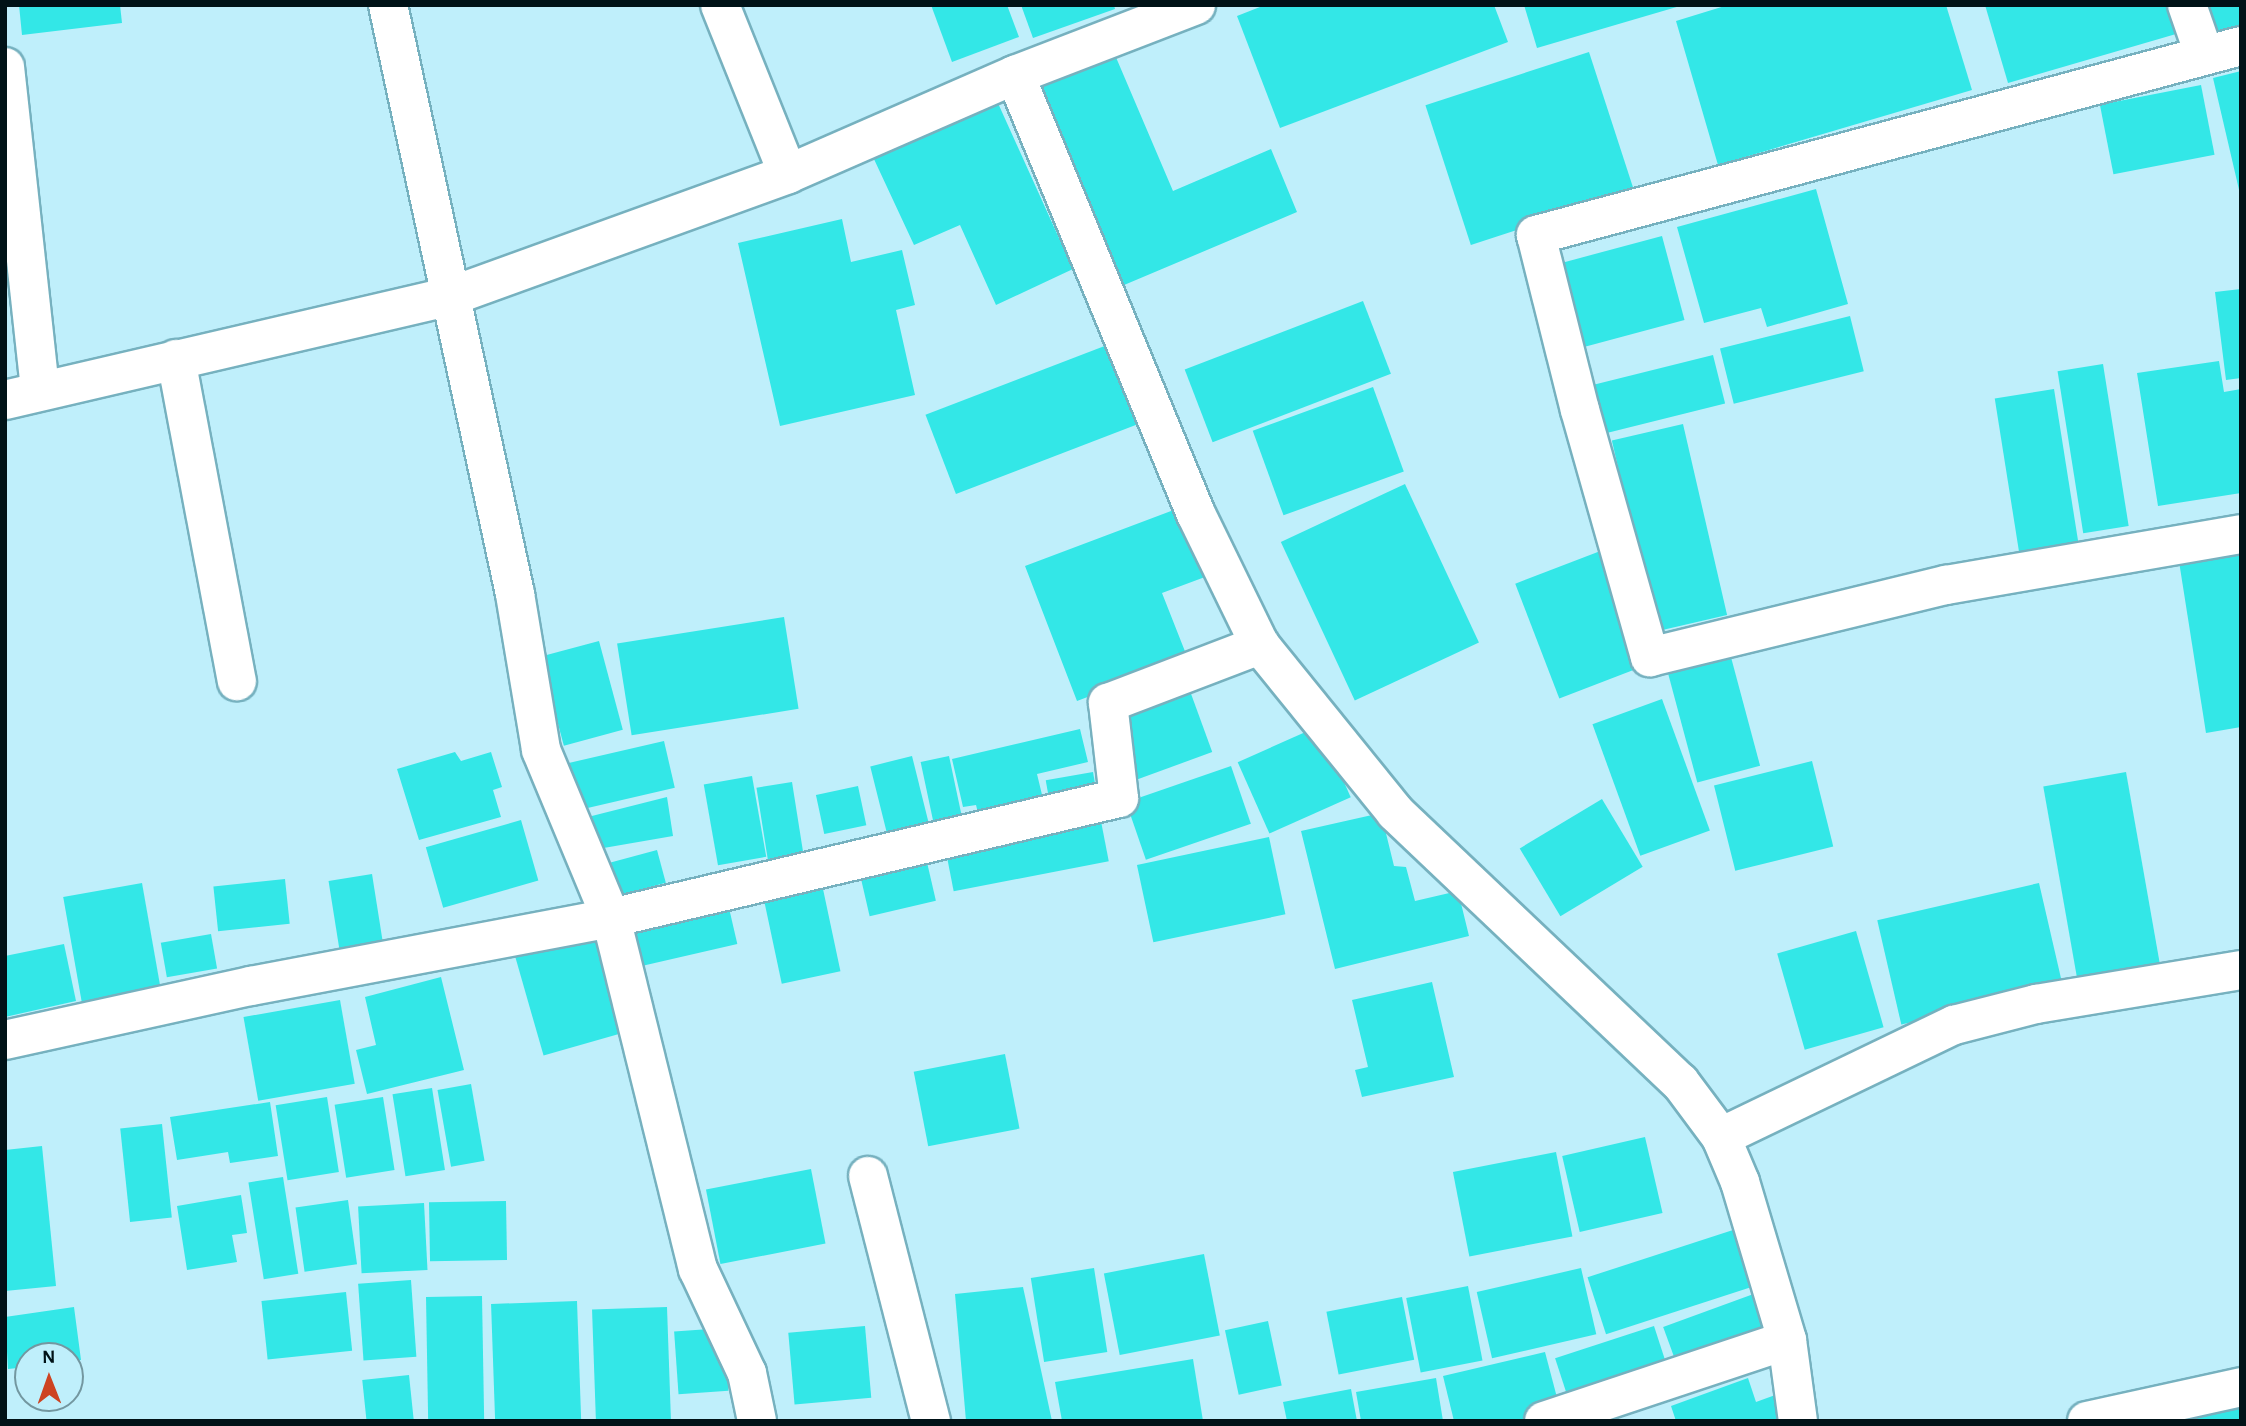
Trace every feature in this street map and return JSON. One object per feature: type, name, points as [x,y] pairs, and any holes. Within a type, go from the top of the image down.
[{"type":"street","points":[[388,5],[515,594],[541,750],[611,918],[698,1269],[747,1373],[757,1421]]},
{"type":"street","points":[[720,5],[788,174]]},
{"type":"street","points":[[5,67],[22,395],[449,297],[788,174],[1015,75],[1132,18],[1196,5]]},
{"type":"street","points":[[2187,5],[2204,54]]},
{"type":"street","points":[[2241,46],[1536,235],[1580,410],[1650,657],[1946,585],[2241,534]]},
{"type":"street","points":[[1015,75],[1196,514],[1260,645],[1395,812],[1680,1082],[1721,1137],[1740,1182],[1787,1340],[1798,1421]]},
{"type":"street","points":[[176,359],[237,681]]},
{"type":"street","points":[[5,1040],[251,986],[611,918],[1119,798],[1108,703],[1260,645]]},
{"type":"street","points":[[1721,1137],[1954,1025],[2036,1004],[2241,970]]},
{"type":"street","points":[[868,1176],[931,1421]]},
{"type":"street","points":[[1544,1421],[1787,1340]]},
{"type":"street","points":[[2087,1421],[2241,1387]]},
{"type":"building","points":[[19,5],[120,5],[122,23],[22,35]]},
{"type":"building","points":[[931,5],[1007,5],[1019,37],[952,62]]},
{"type":"building","points":[[1021,5],[1114,5],[1115,9],[1033,38]]},
{"type":"building","points":[[1265,5],[1494,5],[1508,42],[1280,128],[1237,16]]},
{"type":"building","points":[[1524,5],[1680,5],[1680,6],[1537,48]]},
{"type":"building","points":[[1728,5],[1946,5],[1972,90],[1718,165],[1676,21]]},
{"type":"building","points":[[1985,5],[2168,5],[2176,34],[2008,83]]},
{"type":"building","points":[[2208,5],[2241,5],[2241,30],[2216,37]]},
{"type":"building","points":[[1589,52],[1634,192],[1471,245],[1425,105]]},
{"type":"building","points":[[1115,55],[1173,191],[1271,149],[1297,212],[1117,288],[1032,91]]},
{"type":"building","points":[[2241,71],[2241,194],[2240,194],[2213,78]]},
{"type":"building","points":[[2201,85],[2215,155],[2113,174],[2100,105]]},
{"type":"building","points":[[997,101],[1073,269],[996,305],[960,225],[914,245],[873,157]]},
{"type":"building","points":[[1816,189],[1848,304],[1767,327],[1761,308],[1704,323],[1677,227]]},
{"type":"building","points":[[842,219],[851,262],[902,250],[915,305],[896,310],[915,395],[780,426],[738,243]]},
{"type":"building","points":[[1662,236],[1685,320],[1582,347],[1560,263]]},
{"type":"building","points":[[2241,289],[2241,378],[2226,380],[2215,292]]},
{"type":"building","points":[[1363,301],[1391,374],[1213,442],[1185,369]]},
{"type":"building","points":[[1850,316],[1864,371],[1734,404],[1720,348]]},
{"type":"building","points":[[1115,342],[1145,421],[956,494],[925,415]]},
{"type":"building","points":[[1713,355],[1725,404],[1605,434],[1593,385]]},
{"type":"building","points":[[2219,361],[2224,392],[2241,389],[2241,493],[2158,506],[2137,373]]},
{"type":"building","points":[[2103,364],[2129,526],[2083,533],[2058,371]]},
{"type":"building","points":[[1373,387],[1404,472],[1284,515],[1253,431]]},
{"type":"building","points":[[2054,389],[2079,545],[2019,554],[1995,398]]},
{"type":"building","points":[[1683,424],[1727,615],[1656,631],[1612,440]]},
{"type":"building","points":[[1405,484],[1479,643],[1355,701],[1281,542]]},
{"type":"building","points":[[1187,505],[1213,574],[1162,593],[1188,659],[1077,701],[1025,566]]},
{"type":"building","points":[[2241,545],[2241,727],[2206,733],[2178,555]]},
{"type":"building","points":[[1603,550],[1647,665],[1559,699],[1515,584]]},
{"type":"building","points":[[784,617],[799,709],[632,735],[617,643]]},
{"type":"building","points":[[599,641],[623,730],[564,746],[540,657]]},
{"type":"building","points":[[1728,646],[1760,766],[1697,783],[1665,663]]},
{"type":"building","points":[[1190,691],[1212,752],[1137,779],[1115,718]]},
{"type":"building","points":[[1662,699],[1710,831],[1640,856],[1592,724]]},
{"type":"building","points":[[1319,726],[1351,797],[1269,833],[1238,762]]},
{"type":"building","points":[[1080,729],[1088,762],[1037,774],[1044,803],[979,817],[976,805],[963,807],[952,759]]},
{"type":"building","points":[[664,741],[675,788],[572,811],[562,765]]},
{"type":"building","points":[[455,752],[461,761],[491,752],[502,787],[493,790],[501,817],[419,840],[397,769]]},
{"type":"building","points":[[912,756],[929,824],[887,834],[870,766]]},
{"type":"building","points":[[949,756],[961,815],[933,821],[921,762]]},
{"type":"building","points":[[1812,761],[1833,846],[1735,871],[1714,785]]},
{"type":"building","points":[[1231,766],[1251,824],[1146,860],[1126,802]]},
{"type":"building","points":[[1093,772],[1097,795],[1050,803],[1046,780]]},
{"type":"building","points":[[2126,772],[2160,964],[2077,979],[2043,787]]},
{"type":"building","points":[[752,776],[766,857],[718,865],[704,785]]},
{"type":"building","points":[[792,782],[804,860],[769,866],[756,788]]},
{"type":"building","points":[[858,786],[866,825],[824,834],[816,795]]},
{"type":"building","points":[[667,797],[673,836],[592,850],[576,820]]},
{"type":"building","points":[[1602,799],[1643,867],[1560,916],[1520,848]]},
{"type":"building","points":[[1381,813],[1394,866],[1406,867],[1415,901],[1458,891],[1469,936],[1335,969],[1301,831]]},
{"type":"building","points":[[1100,816],[1109,861],[954,891],[945,846]]},
{"type":"building","points":[[521,820],[538,881],[443,908],[426,847]]},
{"type":"building","points":[[1269,837],[1285,914],[1153,942],[1137,865]]},
{"type":"building","points":[[657,850],[666,883],[619,895],[611,862]]},
{"type":"building","points":[[926,858],[936,901],[870,916],[860,873]]},
{"type":"building","points":[[372,874],[385,958],[342,965],[329,881]]},
{"type":"building","points":[[285,879],[290,924],[218,931],[213,887]]},
{"type":"building","points":[[142,883],[161,989],[82,1003],[63,897]]},
{"type":"building","points":[[2039,883],[2063,987],[1901,1025],[1877,920]]},
{"type":"building","points":[[823,889],[840,971],[782,984],[764,901]]},
{"type":"building","points":[[729,908],[737,944],[643,966],[634,930]]},
{"type":"building","points":[[1856,931],[1884,1027],[1805,1050],[1777,954]]},
{"type":"building","points":[[211,934],[217,968],[167,977],[161,943]]},
{"type":"building","points":[[594,934],[622,1033],[544,1056],[515,957]]},
{"type":"building","points":[[64,944],[76,1001],[5,1017],[5,956]]},
{"type":"building","points":[[441,977],[464,1070],[367,1094],[356,1050],[376,1045],[365,997]]},
{"type":"building","points":[[1432,982],[1454,1077],[1362,1097],[1355,1070],[1368,1067],[1352,1000]]},
{"type":"building","points":[[340,1000],[355,1084],[258,1101],[243,1017]]},
{"type":"building","points":[[1005,1054],[1020,1129],[928,1146],[914,1072]]},
{"type":"building","points":[[471,1084],[485,1161],[451,1167],[438,1090]]},
{"type":"building","points":[[432,1088],[445,1170],[405,1176],[392,1094]]},
{"type":"building","points":[[327,1097],[339,1172],[288,1180],[276,1105]]},
{"type":"building","points":[[383,1097],[395,1170],[346,1178],[335,1105]]},
{"type":"building","points":[[270,1102],[278,1156],[230,1163],[228,1152],[177,1160],[170,1117]]},
{"type":"building","points":[[162,1124],[172,1217],[130,1222],[120,1128]]},
{"type":"building","points":[[1645,1137],[1663,1213],[1580,1232],[1562,1156]]},
{"type":"building","points":[[42,1146],[56,1286],[5,1291],[5,1150]]},
{"type":"building","points":[[1556,1152],[1572,1236],[1469,1256],[1453,1172]]},
{"type":"building","points":[[811,1169],[826,1244],[720,1264],[706,1189]]},
{"type":"building","points":[[283,1177],[298,1274],[264,1279],[248,1182]]},
{"type":"building","points":[[241,1195],[247,1233],[232,1235],[237,1262],[187,1270],[177,1206]]},
{"type":"building","points":[[348,1200],[357,1264],[305,1272],[296,1207]]},
{"type":"building","points":[[506,1201],[507,1260],[430,1261],[429,1202]]},
{"type":"building","points":[[424,1203],[428,1270],[362,1273],[358,1206]]},
{"type":"building","points":[[1733,1230],[1752,1287],[1606,1334],[1587,1277]]},
{"type":"building","points":[[1204,1254],[1220,1335],[1120,1355],[1104,1273]]},
{"type":"building","points":[[1094,1268],[1107,1352],[1044,1362],[1031,1278]]},
{"type":"building","points":[[1581,1268],[1596,1334],[1492,1358],[1477,1292]]},
{"type":"building","points":[[411,1280],[416,1357],[364,1361],[358,1284]]},
{"type":"building","points":[[1468,1286],[1483,1361],[1421,1373],[1406,1298]]},
{"type":"building","points":[[1023,1287],[1052,1421],[966,1421],[955,1294]]},
{"type":"building","points":[[346,1292],[352,1351],[268,1360],[261,1301]]},
{"type":"building","points":[[1759,1292],[1776,1340],[1681,1375],[1663,1327]]},
{"type":"building","points":[[482,1296],[484,1421],[428,1421],[426,1297]]},
{"type":"building","points":[[1402,1297],[1414,1360],[1339,1375],[1326,1312]]},
{"type":"building","points":[[577,1301],[581,1421],[495,1421],[491,1304]]},
{"type":"building","points":[[74,1307],[79,1342],[14,1342],[14,1368],[8,1369],[5,1317]]},
{"type":"building","points":[[667,1307],[671,1421],[596,1421],[592,1310]]},
{"type":"building","points":[[1268,1321],[1282,1386],[1239,1395],[1225,1330]]},
{"type":"building","points":[[865,1326],[871,1398],[795,1404],[788,1333]]},
{"type":"building","points":[[1654,1326],[1670,1375],[1571,1408],[1555,1358]]},
{"type":"building","points":[[724,1328],[728,1391],[679,1394],[674,1331]]},
{"type":"building","points":[[1545,1352],[1560,1409],[1515,1421],[1454,1421],[1443,1376]]},
{"type":"building","points":[[1193,1359],[1203,1421],[1062,1421],[1055,1382]]},
{"type":"building","points":[[409,1375],[414,1421],[367,1421],[362,1380]]},
{"type":"building","points":[[1436,1378],[1443,1421],[1361,1421],[1356,1392]]},
{"type":"building","points":[[1748,1378],[1756,1402],[1778,1394],[1787,1421],[1676,1421],[1671,1406]]},
{"type":"building","points":[[1351,1389],[1357,1421],[1287,1421],[1283,1402]]},
{"type":"building","points":[[2241,1406],[2241,1421],[2189,1421],[2189,1420]]}]
